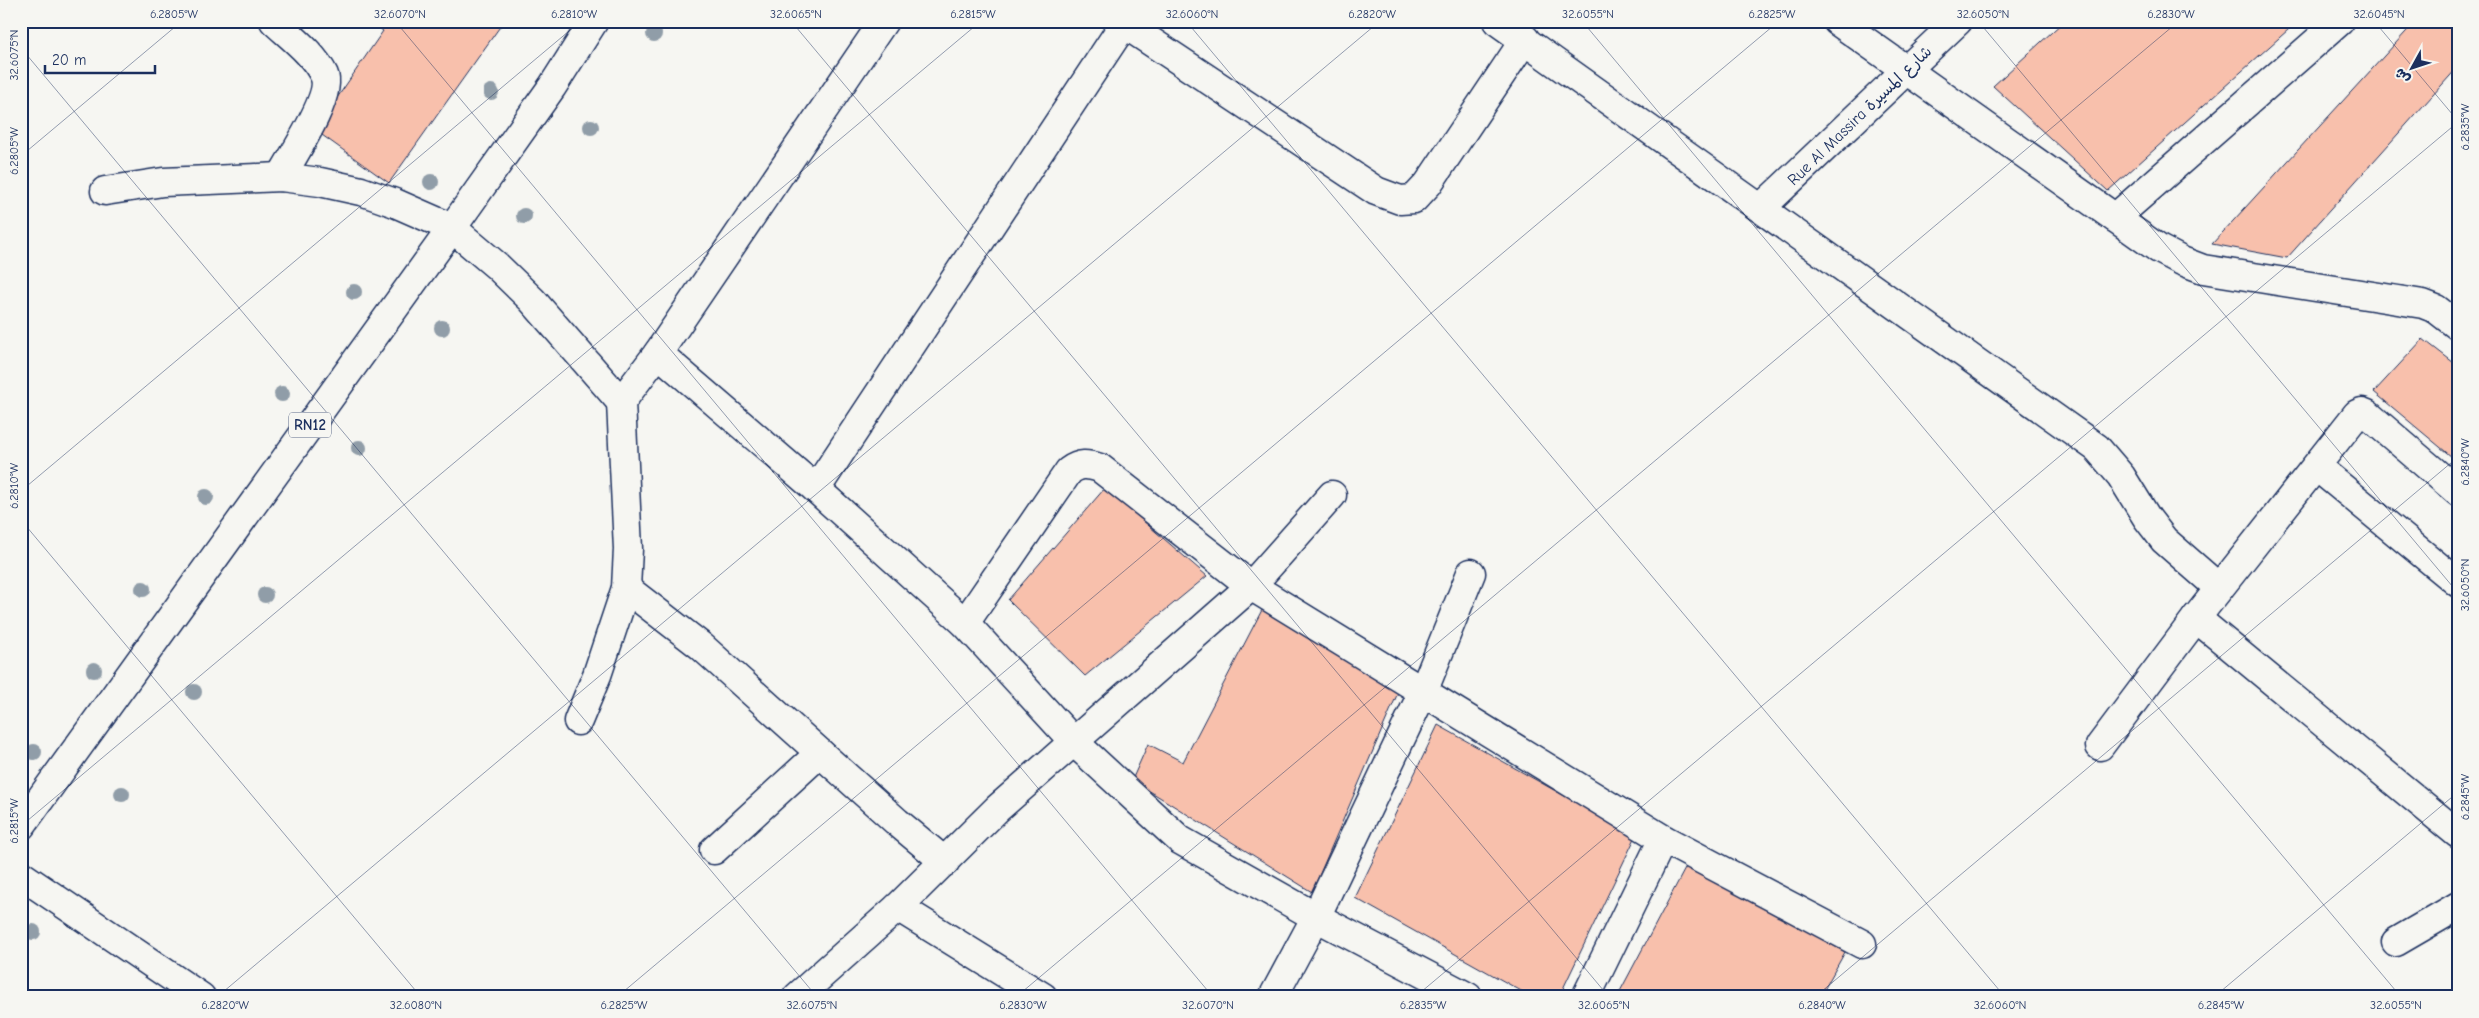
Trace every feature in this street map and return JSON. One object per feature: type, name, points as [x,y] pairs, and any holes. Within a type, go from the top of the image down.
[{"type":"street","points":[[274,21],[316,61],[325,77],[326,91],[282,177]]},
{"type":"street","name":"RN12","points":[[21,826],[452,228],[552,87],[594,21]]},
{"type":"street","points":[[621,402],[658,353],[884,21]]},
{"type":"street","points":[[1498,21],[2097,448],[2121,476],[2147,518],[2164,540],[2220,588]]},
{"type":"street","points":[[1837,21],[2159,249],[2182,261],[2203,269],[2423,304],[2436,309],[2458,326]]},
{"type":"street","name":"Rue Al Massira شارع المسيرة","points":[[1762,208],[1958,21]]},
{"type":"street","points":[[2115,218],[2340,21]]},
{"type":"street","points":[[816,489],[1122,23],[1376,191],[1400,200],[1414,199],[1428,184],[1525,39]]},
{"type":"street","points":[[105,191],[163,182],[282,177],[320,182],[361,191],[452,228],[497,266],[532,300],[621,402],[628,549],[626,588],[597,675],[578,721]]},
{"type":"street","points":[[658,353],[816,489],[965,624],[1074,742],[1180,840],[1316,916],[1468,997]]},
{"type":"street","points":[[2100,746],[2196,618],[2357,414],[2362,412],[2458,492]]},
{"type":"street","points":[[965,624],[1069,471],[1077,465],[1088,464],[1100,468],[1251,586],[1663,839],[1862,944]]},
{"type":"street","points":[[2317,467],[2458,583]]},
{"type":"street","points":[[797,997],[898,907],[997,809],[1251,586],[1332,495]]},
{"type":"street","points":[[1273,997],[1316,916],[1423,692],[1470,573]]},
{"type":"street","points":[[626,588],[701,646],[945,862]]},
{"type":"street","points":[[2196,618],[2458,834]]},
{"type":"street","points":[[714,850],[820,752]]},
{"type":"street","points":[[1586,997],[1663,839]]},
{"type":"street","points":[[21,875],[201,997]]},
{"type":"street","points":[[2396,942],[2458,906]]},
{"type":"street","points":[[898,907],[1043,997]]},
{"type":"building","points":[[370,21],[504,21],[389,183],[315,130],[383,31]]},
{"type":"building","points":[[2064,21],[2298,21],[2108,191],[1993,86]]},
{"type":"building","points":[[2416,21],[2458,21],[2458,67],[2287,258],[2212,244]]},
{"type":"building","points":[[2423,339],[2458,366],[2458,462],[2374,392]]},
{"type":"building","points":[[1105,488],[1207,576],[1085,676],[1008,600]]},
{"type":"building","points":[[1263,608],[1400,688],[1312,892],[1132,780],[1148,744],[1183,762]]},
{"type":"building","points":[[1438,725],[1636,836],[1559,997],[1532,997],[1355,898]]},
{"type":"building","points":[[1687,865],[1845,952],[1820,997],[1617,997]]}]
